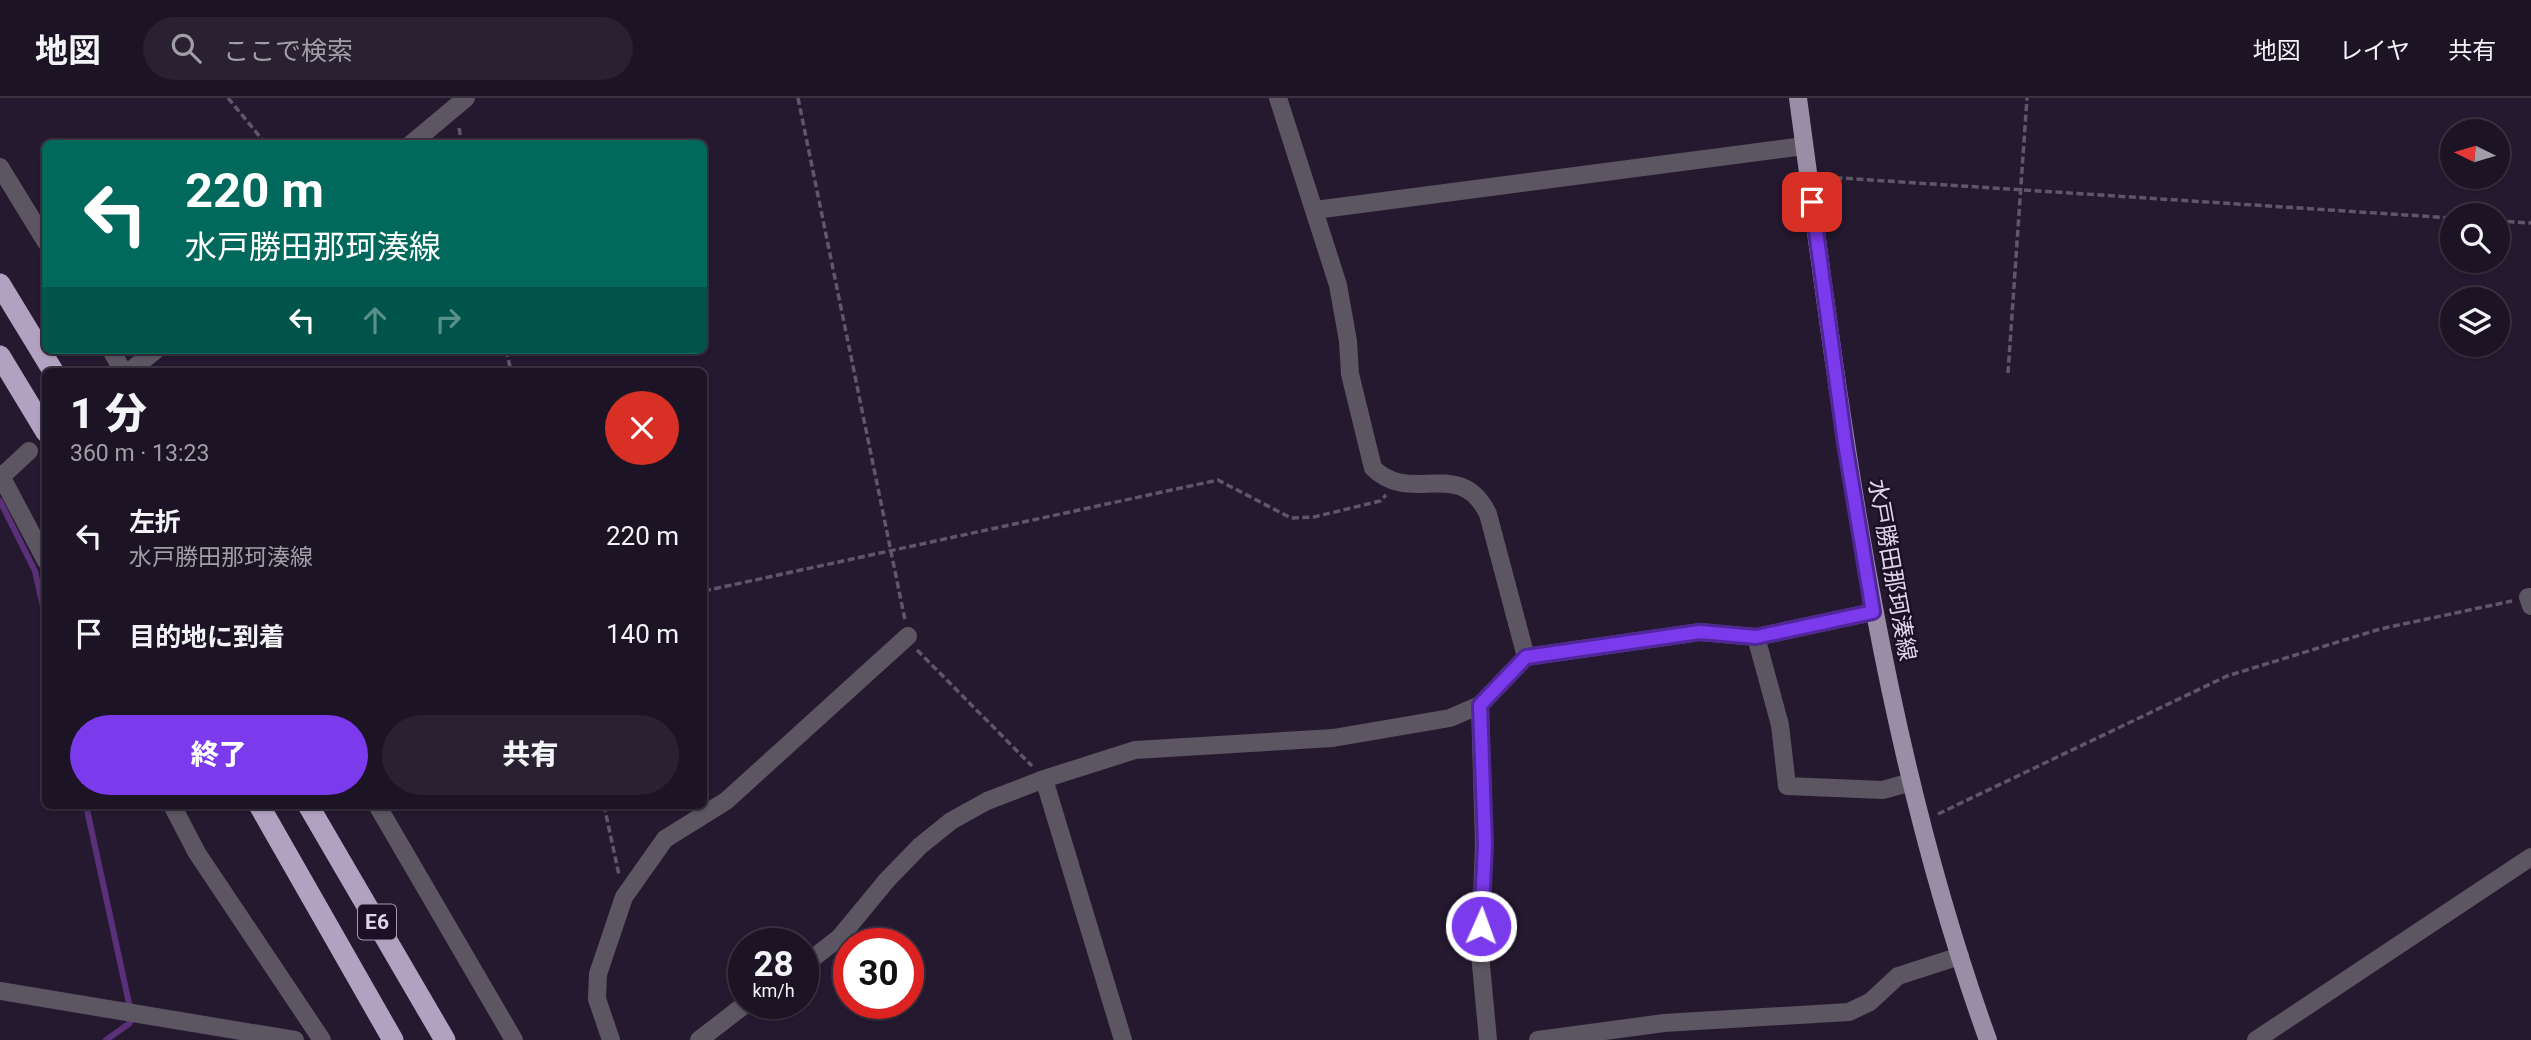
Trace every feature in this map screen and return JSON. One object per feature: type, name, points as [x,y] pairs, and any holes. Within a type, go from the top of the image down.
[{"type":"highway","points":[[0,284],[42,353]]},
{"type":"highway","points":[[0,356],[42,425]]},
{"type":"highway","name":"E6","points":[[261,809],[393,1040]]},
{"type":"highway","name":"E6","points":[[310,809],[445,1040]]},
{"type":"main road","name":"水戸勝田那珂湊線","points":[[1798,98],[1845,443],[1873,612],[1920,822],[1988,1040]]},
{"type":"street","points":[[416,140],[466,98]]},
{"type":"street","points":[[1278,98],[1338,285],[1348,341],[1350,374],[1373,468],[1384,478],[1399,484],[1449,482],[1467,487],[1480,496],[1488,514],[1526,657]]},
{"type":"street","points":[[1315,211],[1804,146]]},
{"type":"street","points":[[0,167],[42,235]]},
{"type":"street","points":[[134,368],[151,354]]},
{"type":"street","points":[[29,451],[1,476],[42,553]]},
{"type":"street","points":[[819,953],[840,937],[903,863],[951,821],[987,801],[1044,779],[1135,750],[1333,738],[1450,718],[1480,705],[1526,657],[1700,632],[1756,637],[1873,612]]},
{"type":"street","points":[[611,1040],[597,999],[598,974],[624,897],[665,839],[726,801],[908,636]]},
{"type":"street","points":[[1756,637],[1780,725],[1787,786],[1883,790],[1910,782]]},
{"type":"street","points":[[1480,705],[1485,845],[1480,954],[1488,1040]]},
{"type":"street","points":[[1044,779],[1123,1040]]},
{"type":"street","points":[[174,809],[197,853],[322,1040]]},
{"type":"street","points":[[379,809],[514,1040]]},
{"type":"street","points":[[2256,1040],[2322,993],[2531,857]]},
{"type":"street","points":[[1538,1040],[1664,1023],[1849,1012],[1870,1002],[1898,976],[1960,956]]},
{"type":"street","points":[[0,991],[295,1040]]},
{"type":"street","points":[[699,1040],[728,1018]]},
{"type":"path","points":[[228,98],[263,140]]},
{"type":"path","points":[[798,98],[893,550],[908,636],[920,654],[1044,779]]},
{"type":"path","points":[[2008,373],[2027,98]]},
{"type":"path","points":[[1809,176],[2440,217]]},
{"type":"path","points":[[2510,222],[2531,223]]},
{"type":"path","points":[[707,590],[1219,480],[1291,518],[1314,517],[1380,501],[1399,484]]},
{"type":"path","points":[[1920,822],[2227,676],[2380,629],[2530,600]]},
{"type":"path","points":[[605,809],[624,897]]},
{"type":"waterway","points":[[0,501],[35,571],[42,602]]},
{"type":"waterway","points":[[87,809],[130,1008]]},
{"type":"waterway","points":[[106,1040],[130,1023],[131,1018]]},
{"type":"route","points":[[1481,926],[1485,845],[1480,705],[1526,657],[1700,632],[1756,637],[1873,612],[1845,443],[1812,202]]}]
